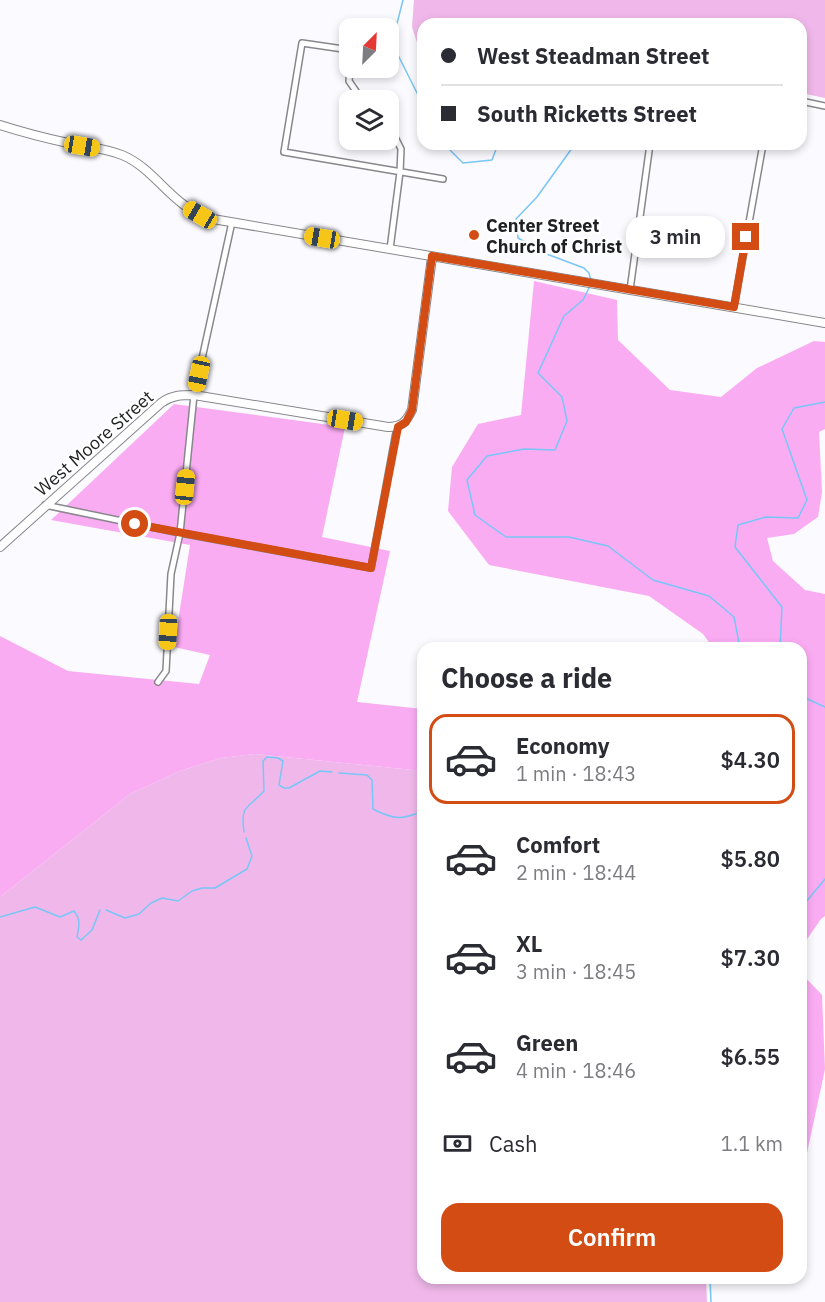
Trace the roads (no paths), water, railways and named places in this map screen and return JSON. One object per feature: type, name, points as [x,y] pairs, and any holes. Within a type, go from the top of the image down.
[{"type":"street","points":[[339,48],[302,43],[284,152],[443,179]]},
{"type":"street","points":[[807,102],[825,106]]},
{"type":"street","points":[[0,125],[38,137],[123,155],[140,165],[183,206],[200,215],[823,323]]},
{"type":"street","points":[[390,249],[400,172],[401,149],[399,145]]},
{"type":"street","points":[[630,290],[649,150]]},
{"type":"street","points":[[734,307],[762,150]]},
{"type":"street","points":[[158,682],[166,671],[171,574],[180,533],[194,395],[232,222]]},
{"type":"street","points":[[45,506],[371,568],[398,427],[406,422],[412,410],[432,256]]},
{"type":"street","name":"West Moore Street","points":[[0,547],[161,403],[178,394],[398,427]]},
{"type":"waterway","points":[[403,0],[392,43],[417,93]]},
{"type":"waterway","points":[[450,150],[463,163],[492,160],[496,150]]},
{"type":"waterway","points":[[571,150],[537,197],[516,219],[518,238],[544,253],[584,268],[589,273],[591,281]]},
{"type":"waterway","points":[[590,286],[583,300],[564,316],[538,373],[562,397],[567,421],[555,450],[524,449],[487,456],[467,480],[475,515],[506,537],[569,537],[608,546],[653,580],[709,596],[734,617],[739,642]]},
{"type":"waterway","points":[[780,642],[782,607],[735,547],[738,525],[766,517],[798,518],[807,500],[782,429],[794,408],[825,402]]},
{"type":"waterway","points":[[807,699],[825,707]]},
{"type":"waterway","points":[[244,832],[244,811],[264,791],[263,761],[267,757],[283,761],[279,785],[284,788],[289,788],[320,771],[332,772]]},
{"type":"waterway","points":[[339,773],[367,775],[372,780],[373,809],[380,813],[398,818],[417,813]]},
{"type":"waterway","points":[[106,910],[125,918],[139,914],[151,903],[162,898],[178,901],[192,891],[215,888],[247,869],[252,856],[246,838]]},
{"type":"waterway","points":[[807,901],[825,879]]},
{"type":"waterway","points":[[0,917],[35,907],[60,917],[74,911],[79,920],[77,937],[81,940],[92,930],[100,910]]},
{"type":"waterway","points":[[710,1284],[711,1302]]},
{"type":"place","name":"Center Street Church of Christ","points":[[474,235]]}]
